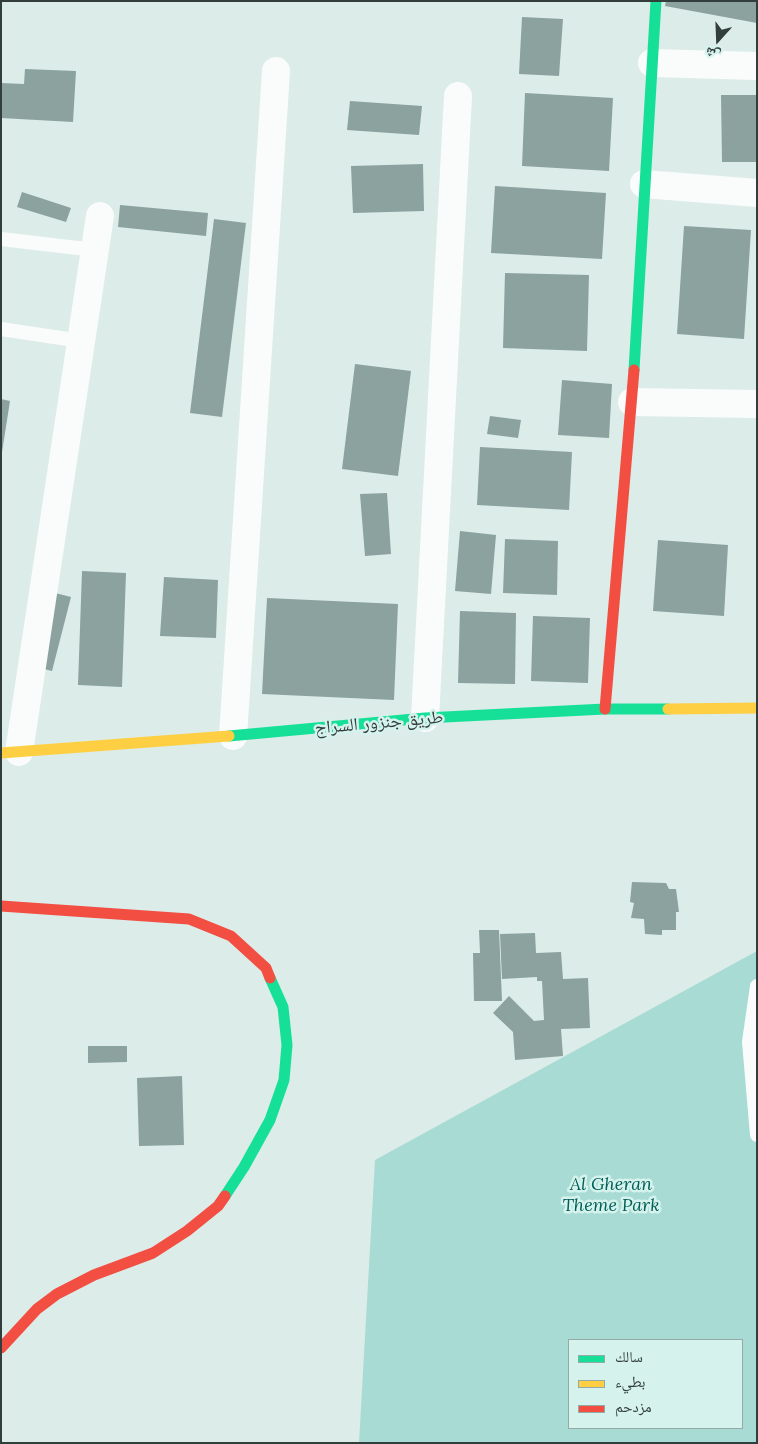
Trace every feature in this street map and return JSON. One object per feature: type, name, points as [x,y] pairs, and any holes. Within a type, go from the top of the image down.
[{"type":"street","points":[[605,709],[632,402],[656,1]]},
{"type":"street","points":[[652,63],[757,66]]},
{"type":"street","points":[[233,736],[276,71]]},
{"type":"street","points":[[425,718],[458,96]]},
{"type":"street","points":[[644,184],[757,193]]},
{"type":"street","points":[[10,752],[81,342],[100,216]]},
{"type":"street","points":[[632,402],[757,404]]},
{"type":"street","name":"طريق جنزور السراج","points":[[10,752],[233,736],[425,718],[605,709],[757,708]]},
{"type":"street","points":[[1,906],[127,913],[189,920],[231,936],[266,968],[283,1007],[287,1045],[284,1080],[270,1120],[244,1167],[218,1206],[186,1231],[153,1253],[94,1275],[57,1294],[37,1309],[1,1348]]},
{"type":"lane","points":[[1,239],[95,250]]},
{"type":"lane","points":[[1,329],[81,342]]},
{"type":"lane","points":[[757,986],[749,1042],[757,1135]]},
{"type":"green space","name":"Al Gheran Theme Park","points":[[757,951],[757,1443],[359,1443],[375,1160]]},
{"type":"building","points":[[666,1],[757,1],[757,23],[665,6]]},
{"type":"building","points":[[522,17],[563,19],[559,76],[519,74]]},
{"type":"building","points":[[25,69],[76,71],[73,122],[1,118],[1,83],[24,84]]},
{"type":"building","points":[[525,93],[613,98],[609,171],[522,166]]},
{"type":"building","points":[[721,95],[757,95],[757,162],[722,162]]},
{"type":"building","points":[[350,101],[422,106],[419,135],[347,130]]},
{"type":"building","points":[[423,164],[424,211],[353,213],[351,166]]},
{"type":"building","points":[[495,186],[606,193],[602,259],[491,253]]},
{"type":"building","points":[[22,192],[71,208],[66,222],[17,207]]},
{"type":"building","points":[[120,205],[208,213],[206,236],[118,227]]},
{"type":"building","points":[[214,219],[246,223],[222,417],[190,413]]},
{"type":"building","points":[[684,226],[751,230],[744,339],[677,334]]},
{"type":"building","points":[[505,273],[589,275],[587,351],[503,348]]},
{"type":"building","points":[[355,364],[411,371],[398,476],[342,469]]},
{"type":"building","points":[[562,380],[612,384],[609,438],[558,435]]},
{"type":"building","points":[[1,399],[10,401],[2,452],[1,452]]},
{"type":"building","points":[[490,416],[521,420],[518,438],[487,434]]},
{"type":"building","points":[[480,447],[572,452],[569,510],[477,505]]},
{"type":"building","points":[[387,493],[391,554],[365,556],[360,494]]},
{"type":"building","points":[[460,531],[496,535],[491,594],[455,591]]},
{"type":"building","points":[[505,539],[558,541],[557,595],[503,593]]},
{"type":"building","points":[[658,540],[728,545],[724,616],[653,611]]},
{"type":"building","points":[[82,571],[126,573],[122,687],[78,685]]},
{"type":"building","points":[[164,577],[218,580],[216,638],[160,636]]},
{"type":"building","points":[[55,593],[71,597],[52,671],[36,667]]},
{"type":"building","points":[[267,598],[398,604],[394,700],[262,694]]},
{"type":"building","points":[[460,611],[516,613],[515,684],[458,683]]},
{"type":"building","points":[[533,616],[590,618],[588,683],[531,681]]},
{"type":"building","points":[[632,882],[666,883],[669,889],[676,889],[679,912],[676,912],[676,930],[662,930],[662,935],[645,934],[644,919],[631,918],[634,903],[630,902]]},
{"type":"building","points":[[479,930],[499,930],[502,1001],[474,1001],[473,953],[480,953]]},
{"type":"building","points":[[535,933],[536,953],[561,952],[563,979],[588,978],[590,1028],[561,1029],[563,1056],[515,1060],[513,1032],[493,1013],[509,996],[534,1021],[544,1020],[542,981],[537,981],[537,977],[502,979],[500,934]]},
{"type":"building","points":[[88,1046],[127,1046],[127,1062],[88,1063]]},
{"type":"building","points":[[182,1076],[184,1145],[139,1146],[137,1078]]},
{"type":"traffic: fast","points":[[634,370],[656,1]]},
{"type":"traffic: fast","points":[[229,736],[425,718],[605,709],[668,709]]},
{"type":"traffic: fast","points":[[225,1196],[244,1167],[270,1120],[284,1080],[287,1045],[283,1007],[270,978]]},
{"type":"traffic: slow","points":[[668,709],[757,708]]},
{"type":"traffic: slow","points":[[1,753],[229,736]]},
{"type":"traffic: jam","points":[[605,709],[634,370]]},
{"type":"traffic: jam","points":[[1,906],[189,919],[231,936],[266,968],[270,978]]},
{"type":"traffic: jam","points":[[1,1348],[37,1309],[57,1294],[94,1275],[153,1253],[187,1231],[218,1206],[225,1196]]}]
